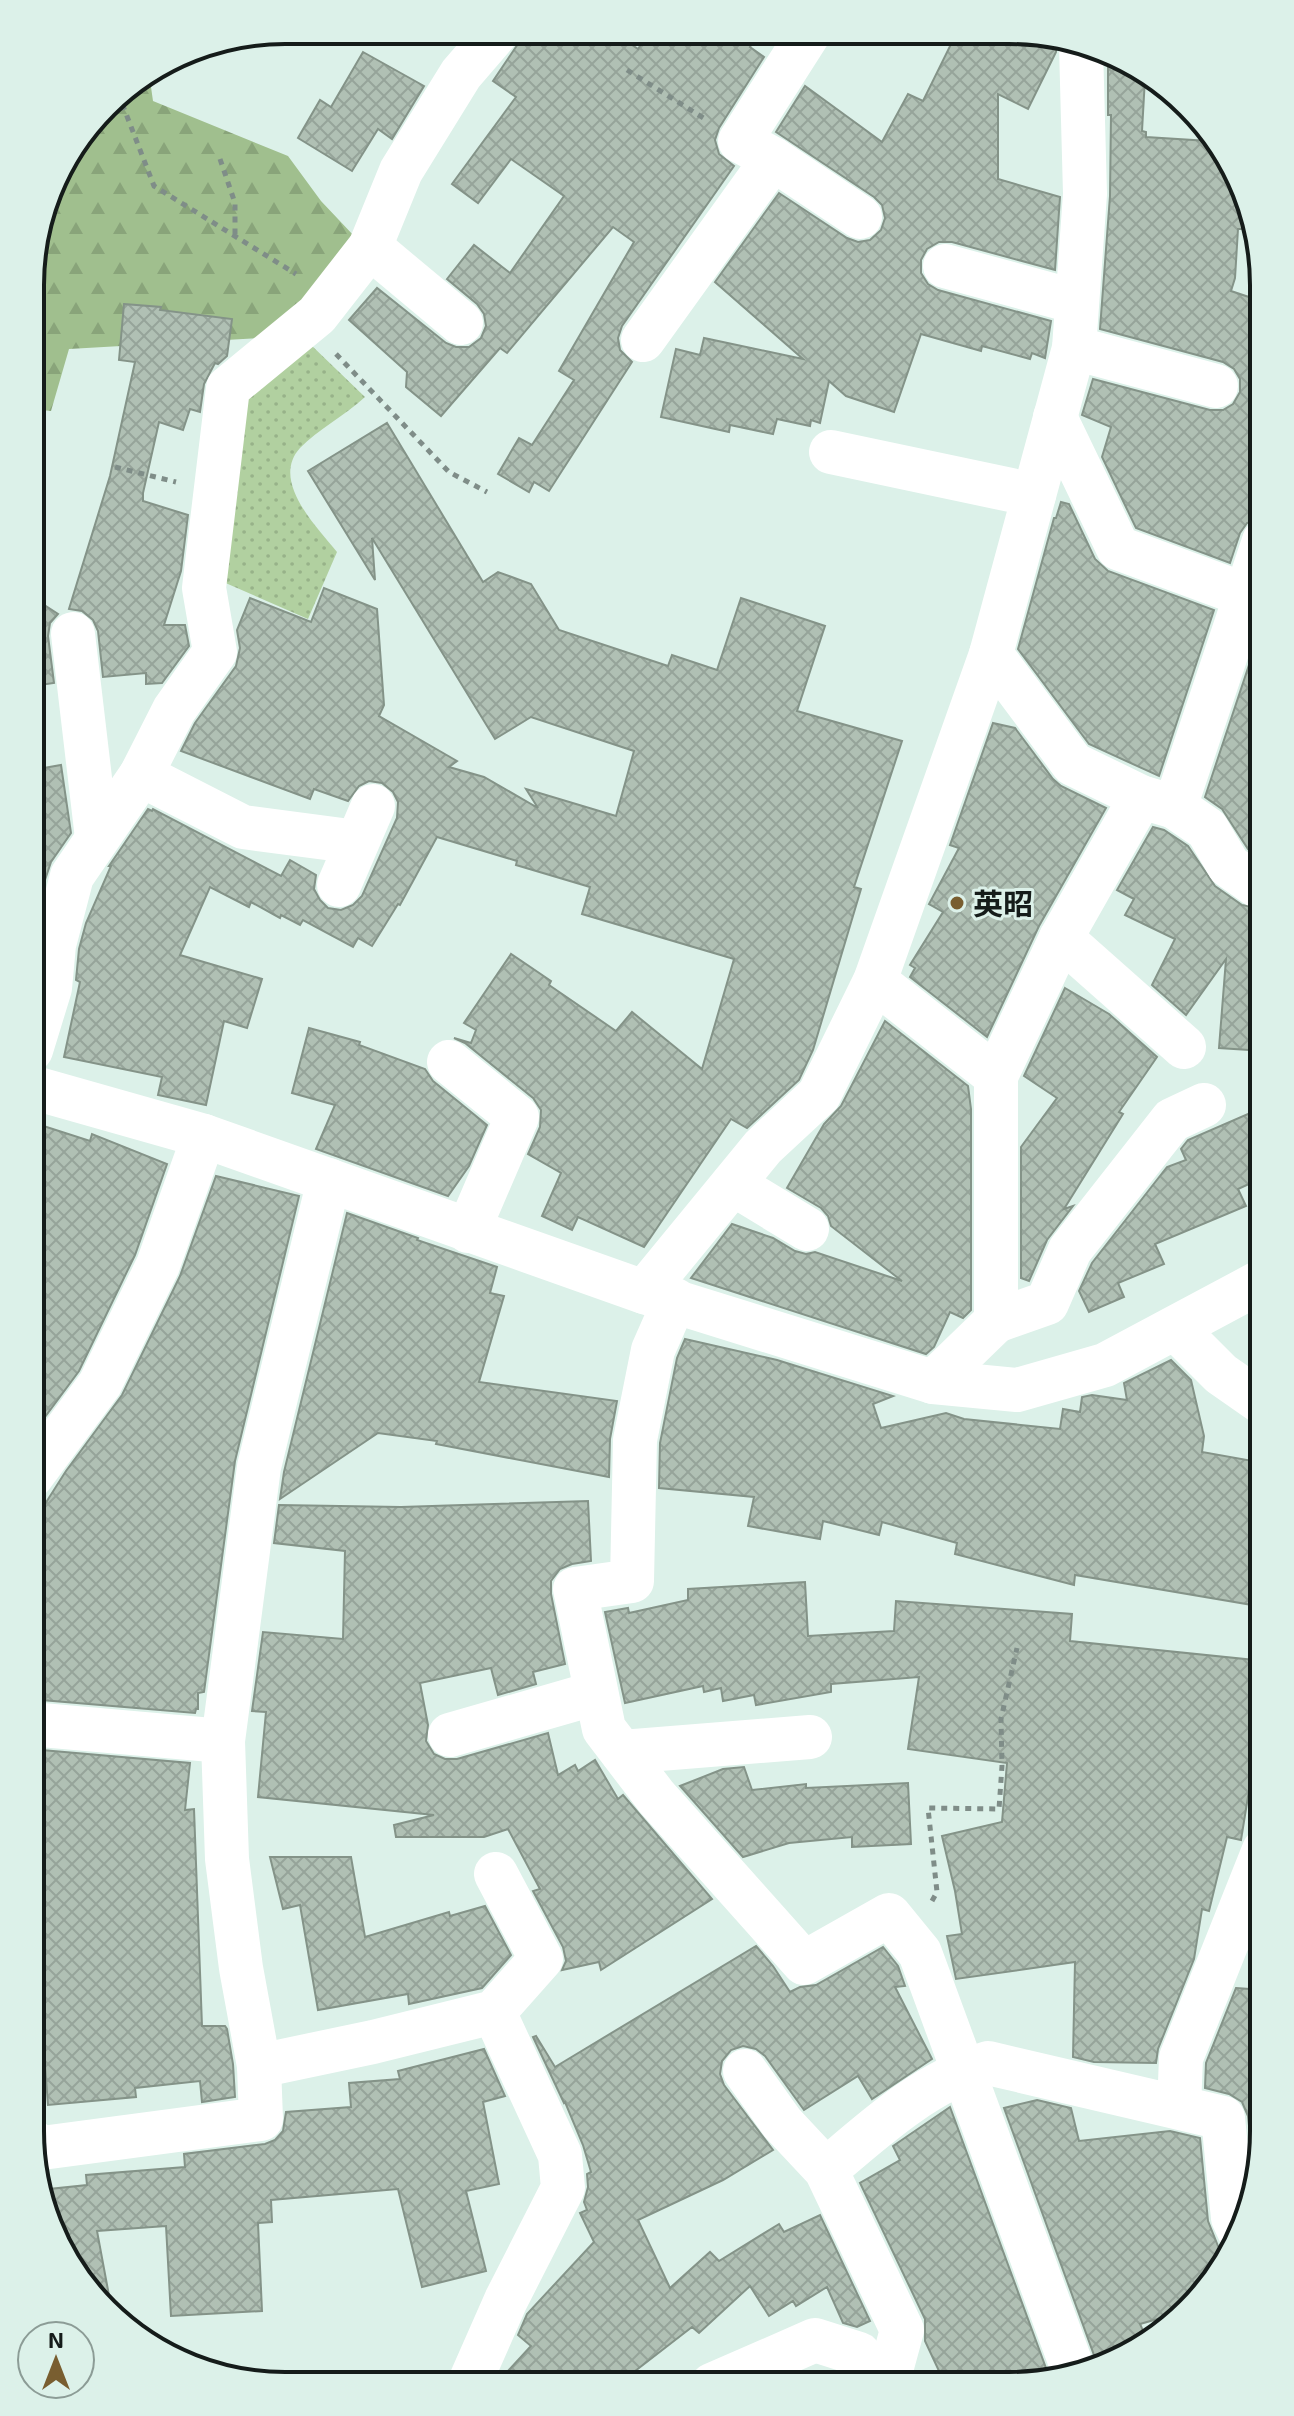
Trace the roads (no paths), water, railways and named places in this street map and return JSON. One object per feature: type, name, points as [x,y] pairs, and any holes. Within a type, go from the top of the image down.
[{"type":"street","points":[[44,1008],[50,988],[54,945],[72,876],[141,775],[174,710],[215,652],[204,588],[228,388],[312,319],[370,247],[401,171],[461,74],[487,44]]},
{"type":"street","points":[[643,340],[756,150],[804,44]]},
{"type":"street","points":[[1071,2363],[920,1953],[889,1915],[804,1963],[656,1797],[604,1729],[575,1589],[632,1581],[635,1440],[653,1350],[659,1296],[733,1184],[763,1147],[819,1095],[875,981],[991,654],[1074,348],[1085,194],[1081,56]]},
{"type":"street","points":[[756,150],[860,217]]},
{"type":"street","points":[[370,247],[461,323]]},
{"type":"street","points":[[945,266],[1077,302]]},
{"type":"street","points":[[1074,348],[1216,386]]},
{"type":"street","points":[[1055,417],[1118,548],[1248,596]]},
{"type":"street","points":[[831,452],[1034,495]]},
{"type":"street","points":[[996,1321],[996,1076],[1061,938],[1158,802],[1250,590]]},
{"type":"street","points":[[73,634],[97,838]]},
{"type":"street","points":[[991,654],[1073,764],[1158,802],[1207,829],[1229,866],[1250,881]]},
{"type":"street","points":[[141,775],[243,827],[365,824],[339,885]]},
{"type":"street","points":[[1061,938],[1184,1047]]},
{"type":"street","points":[[875,981],[996,1076]]},
{"type":"street","points":[[449,1062],[517,1117],[468,1231]]},
{"type":"street","points":[[44,1091],[204,1136],[659,1296],[933,1382],[1017,1390],[1105,1365],[1249,1288]]},
{"type":"street","points":[[933,1382],[996,1321],[1047,1303],[1070,1250],[1172,1120],[1204,1105]]},
{"type":"street","points":[[44,1450],[100,1384],[158,1265],[204,1136]]},
{"type":"street","points":[[45,2148],[261,2119],[259,2066],[241,1968],[227,1859],[223,1741],[259,1467],[329,1180]]},
{"type":"street","points":[[733,1184],[807,1229]]},
{"type":"street","points":[[1175,1328],[1221,1374],[1249,1394]]},
{"type":"street","points":[[450,1735],[596,1693]]},
{"type":"street","points":[[44,1725],[223,1741]]},
{"type":"street","points":[[622,1752],[810,1737]]},
{"type":"street","points":[[259,2066],[494,2012],[541,1959],[496,1874]]},
{"type":"street","points":[[1179,2107],[1181,2058],[1249,1887]]},
{"type":"street","points":[[474,2372],[506,2300],[563,2188],[560,2155],[494,2012]]},
{"type":"street","points":[[826,2170],[886,2118],[962,2071],[988,2063],[1223,2118],[1233,2219]]},
{"type":"street","points":[[745,2071],[782,2123],[826,2170],[902,2330],[891,2372]]},
{"type":"street","points":[[742,2372],[815,2340],[859,2354],[875,2372]]},
{"type":"place","name":"英昭","points":[[957,903]]}]
